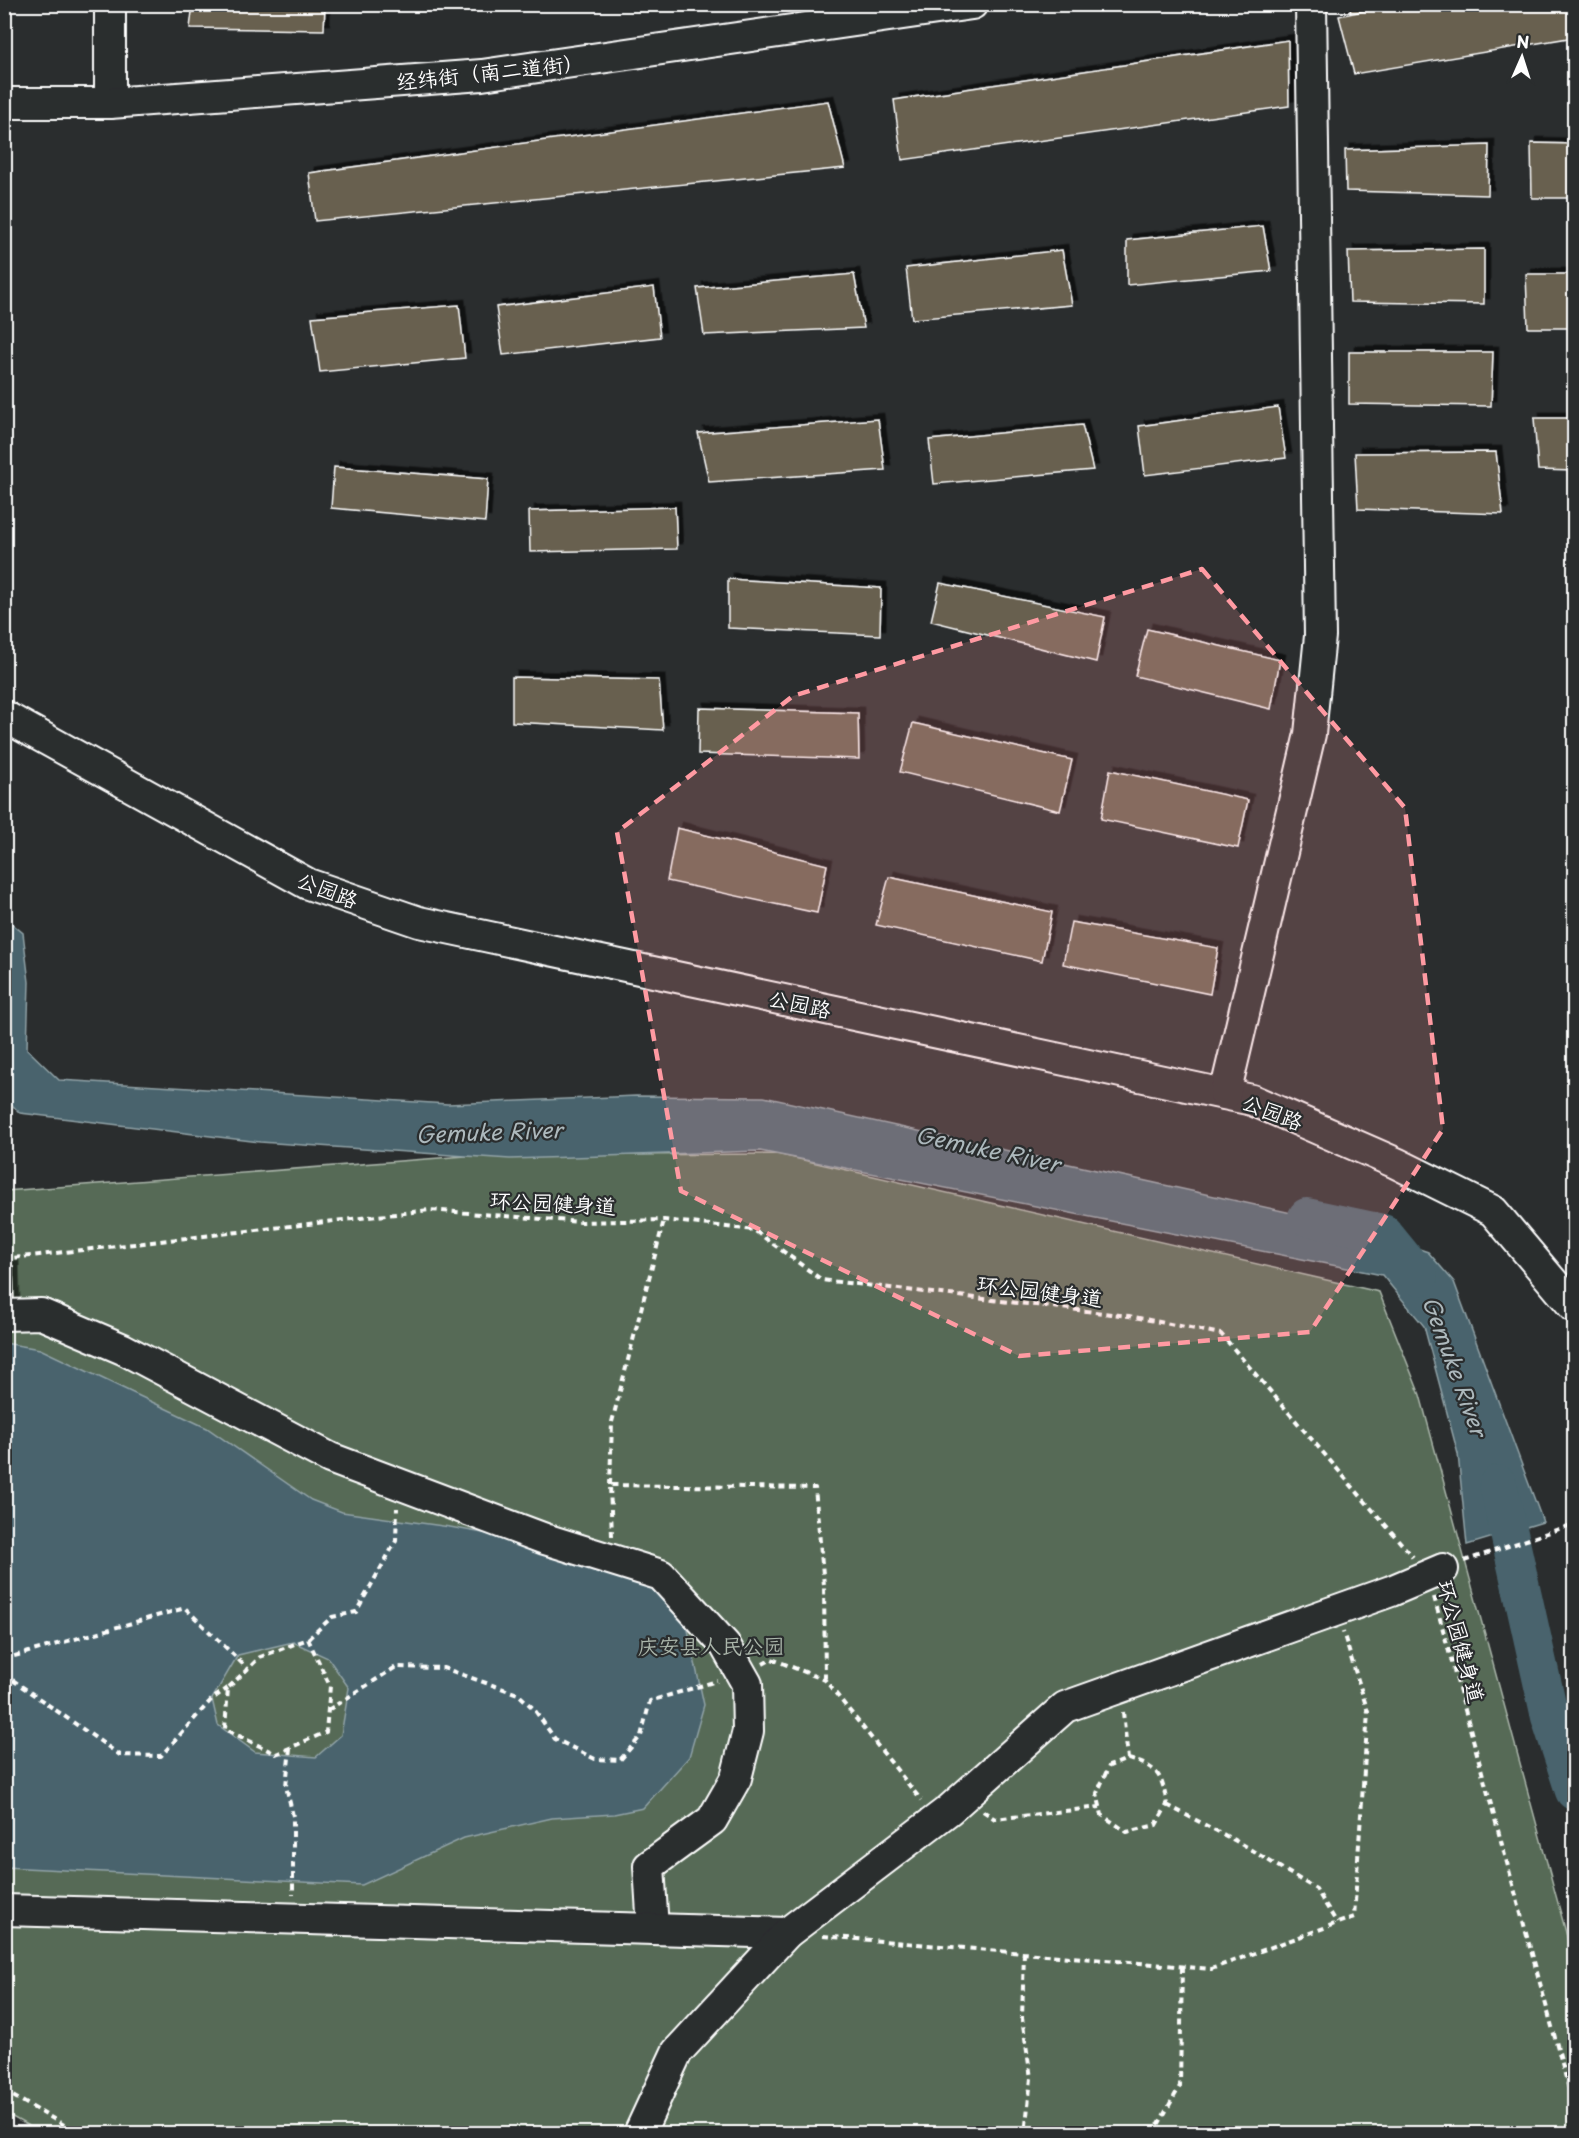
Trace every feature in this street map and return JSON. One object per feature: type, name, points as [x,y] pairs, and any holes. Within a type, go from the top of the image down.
[{"type":"street","points":[[110,4],[110,103]]},
{"type":"street","name":"经纬街（南二道街）","points":[[4,103],[110,103],[482,75],[972,4]]},
{"type":"street","points":[[1225,1094],[1310,734],[1320,636],[1311,4]]},
{"type":"street","name":"公园路","points":[[4,716],[308,884],[419,922],[1252,1100],[1395,1163],[1493,1211],[1575,1307]]},
{"type":"street","points":[[4,1315],[41,1314],[123,1348],[330,1458],[544,1539],[662,1575],[725,1644],[747,1684],[748,1731],[736,1778],[712,1821],[649,1866],[653,1929]]},
{"type":"street","points":[[639,2133],[677,2052],[787,1933],[937,1819],[1065,1707],[1336,1611],[1436,1572]]},
{"type":"street","points":[[4,1910],[787,1933]]},
{"type":"path","name":"环公园健身道","points":[[4,1259],[430,1210],[581,1222],[664,1220],[754,1230],[822,1280],[1129,1316],[1221,1334],[1436,1572],[1575,2107]]},
{"type":"path","points":[[612,1560],[610,1485],[612,1422],[664,1220]]},
{"type":"path","points":[[4,1674],[120,1755],[161,1756],[212,1699],[228,1688],[260,1657],[308,1639],[332,1617],[356,1612],[396,1541],[398,1484]]},
{"type":"path","points":[[610,1485],[815,1488],[824,1585],[825,1680]]},
{"type":"path","points":[[1436,1572],[1575,1524]]},
{"type":"path","points":[[4,1659],[185,1608],[248,1669]]},
{"type":"path","points":[[787,1933],[1211,1969],[1354,1917],[1368,1712],[1336,1611]]},
{"type":"path","points":[[228,1688],[225,1729],[276,1754],[326,1732],[330,1686],[308,1639]]},
{"type":"path","points":[[328,1710],[396,1667],[443,1668],[518,1694],[534,1708],[555,1739],[595,1759],[620,1760],[641,1736],[650,1701],[742,1675],[772,1659],[825,1680],[937,1819]]},
{"type":"path","points":[[1120,1688],[1128,1759]]},
{"type":"path","points":[[290,1748],[286,1786],[293,1816],[293,1918]]},
{"type":"path","points":[[1128,1759],[1148,1764],[1162,1778],[1167,1805],[1156,1826],[1127,1832],[1102,1815],[1097,1793],[1109,1766],[1128,1759]]},
{"type":"path","points":[[963,1797],[995,1819],[1100,1807]]},
{"type":"path","points":[[1167,1805],[1236,1841],[1316,1889],[1337,1923]]},
{"type":"path","points":[[1024,1953],[1022,2018],[1031,2078],[1025,2133]]},
{"type":"path","points":[[1154,2133],[1180,2086],[1182,1966]]},
{"type":"path","points":[[4,2091],[80,2133]]},
{"type":"highlighted area","points":[[1202,569],[1405,808],[1443,1129],[1310,1332],[1019,1356],[681,1191],[617,832],[793,696]]},
{"type":"green space","name":"庆安县人民公园","points":[[777,1154],[1379,1292],[1420,1395],[1574,1962],[1574,2133],[43,2134],[5,2113],[5,1191],[466,1156]]},
{"type":"water","points":[[4,917],[23,933],[29,982],[27,1049],[59,1080],[448,1104],[636,1096],[764,1097],[1355,1227],[1428,1252],[1454,1282],[1543,1522],[1467,1545],[1458,1454],[1424,1326],[1382,1275],[760,1151],[510,1159],[260,1142],[20,1113],[5,1098]]},
{"type":"water","points":[[4,1343],[40,1349],[207,1428],[311,1500],[342,1512],[450,1527],[575,1550],[642,1575],[687,1625],[704,1705],[689,1757],[643,1808],[614,1814],[552,1818],[464,1838],[362,1885],[5,1867]],"holes":[[[293,1642],[328,1658],[349,1688],[341,1735],[316,1757],[255,1752],[218,1725],[212,1699],[238,1655]]]},
{"type":"building","points":[[193,4],[325,4],[324,30],[190,28]]},
{"type":"building","points":[[1350,4],[1526,4],[1352,35]]},
{"type":"building","points":[[1396,4],[1574,4],[1574,37],[1354,74],[1339,16]]},
{"type":"building","points":[[1288,40],[1289,106],[902,160],[894,100]]},
{"type":"building","points":[[828,101],[845,168],[315,221],[309,173]]},
{"type":"building","points":[[1531,143],[1574,144],[1574,198],[1532,198]]},
{"type":"building","points":[[1489,145],[1488,195],[1346,191],[1345,150]]},
{"type":"building","points":[[1263,226],[1271,271],[1127,285],[1127,240]]},
{"type":"building","points":[[1484,249],[1484,304],[1350,302],[1348,251]]},
{"type":"building","points":[[1062,250],[1072,305],[912,319],[906,268]]},
{"type":"building","points":[[854,274],[864,328],[704,335],[697,288]]},
{"type":"building","points":[[1526,274],[1574,274],[1574,328],[1528,328]]},
{"type":"building","points":[[654,287],[660,337],[503,355],[496,307]]},
{"type":"building","points":[[459,305],[465,358],[320,372],[312,317]]},
{"type":"building","points":[[1349,352],[1493,352],[1491,406],[1349,404]]},
{"type":"building","points":[[1278,407],[1286,458],[1145,475],[1139,426]]},
{"type":"building","points":[[1534,418],[1574,418],[1574,471],[1538,470]]},
{"type":"building","points":[[878,419],[885,470],[709,482],[698,433]]},
{"type":"building","points":[[1082,425],[1093,470],[934,484],[929,440]]},
{"type":"building","points":[[1496,452],[1503,514],[1358,509],[1355,453]]},
{"type":"building","points":[[334,467],[488,479],[485,522],[331,508]]},
{"type":"building","points":[[675,507],[677,549],[530,552],[529,511]]},
{"type":"building","points":[[728,579],[881,588],[880,635],[728,628]]},
{"type":"building","points":[[940,583],[1105,617],[1096,662],[931,621]]},
{"type":"building","points":[[1147,629],[1280,660],[1271,709],[1135,676]]},
{"type":"building","points":[[512,677],[659,680],[663,730],[512,722]]},
{"type":"building","points":[[699,708],[858,713],[859,759],[698,754]]},
{"type":"building","points":[[913,723],[1072,760],[1060,811],[900,772]]},
{"type":"building","points":[[1110,770],[1248,800],[1238,848],[1101,819]]},
{"type":"building","points":[[677,828],[827,865],[817,913],[667,881]]},
{"type":"building","points":[[889,877],[1052,912],[1042,961],[876,925]]},
{"type":"building","points":[[1071,922],[1218,948],[1210,994],[1063,964]]},
{"type":"building","points":[[13,1266],[14,1308],[4,1308],[4,1267]]},
{"type":"waterway","name":"Gemuke River","points":[[1307,1217],[1383,1233],[1419,1277]]},
{"type":"waterway","name":"Gemuke River","points":[[1498,1484],[1550,1717],[1574,1791]]}]
